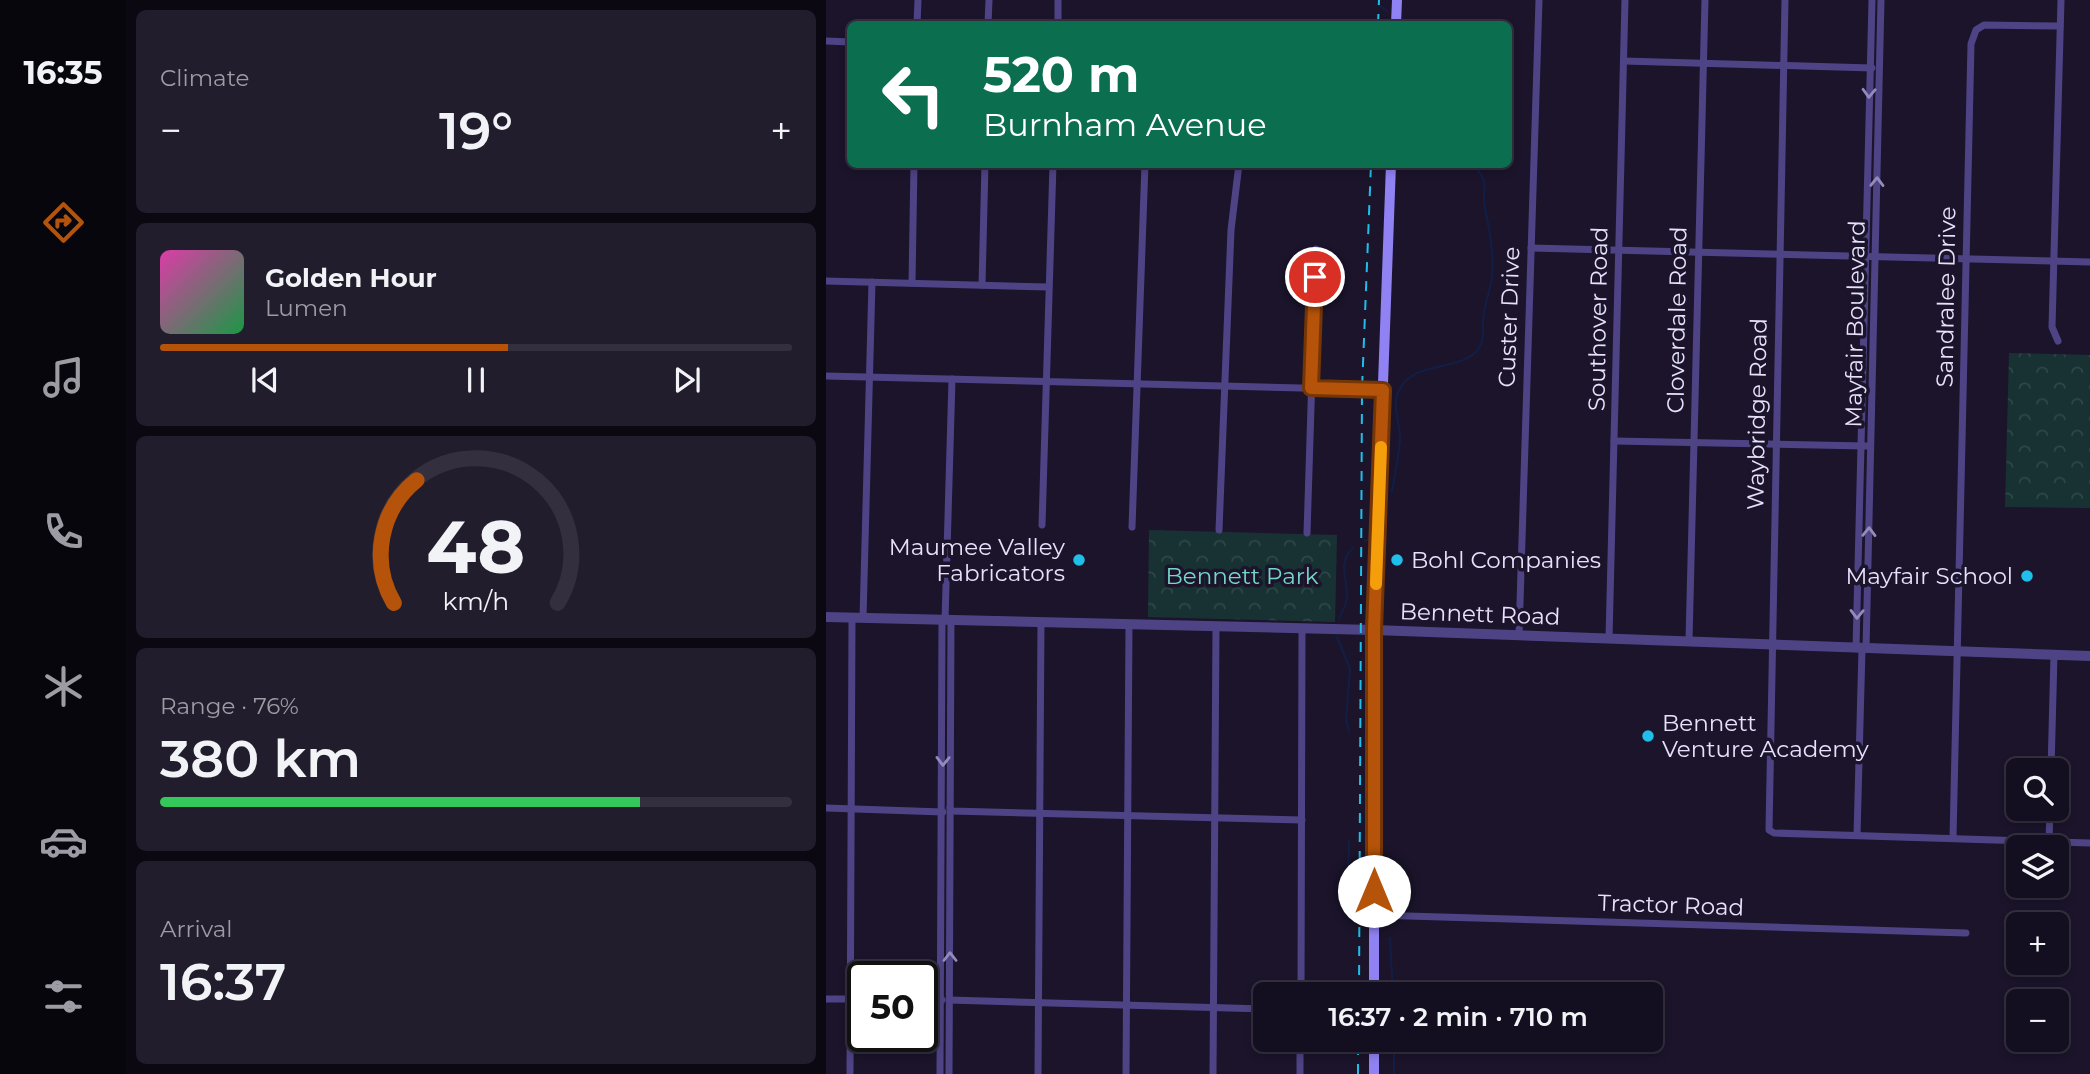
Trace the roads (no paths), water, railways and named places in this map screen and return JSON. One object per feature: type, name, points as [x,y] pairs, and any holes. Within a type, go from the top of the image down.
[{"type":"main road","points":[[1396,21],[1397,0]]},
{"type":"main road","points":[[1374,982],[1374,629],[1391,168]]},
{"type":"main road","points":[[1374,1052],[1374,1074]]},
{"type":"street","points":[[918,0],[918,21]]},
{"type":"street","points":[[988,21],[989,0]]},
{"type":"street","points":[[1058,0],[1058,21]]},
{"type":"street","name":"Custer Drive","points":[[1519,635],[1539,0]]},
{"type":"street","name":"Southover Road","points":[[1609,638],[1625,0]]},
{"type":"street","name":"Cloverdale Road","points":[[1689,641],[1705,0]]},
{"type":"street","name":"Waybridge Road","points":[[1786,0],[1769,830],[1774,833],[1857,835]]},
{"type":"street","name":"Mayfair Boulevard","points":[[1857,835],[1861,446],[1872,0]]},
{"type":"street","name":"Mayfair Boulevard","points":[[1861,649],[1871,446],[1881,0]]},
{"type":"street","points":[[2058,341],[2052,327],[2061,0]]},
{"type":"street","name":"Sandralee Drive","points":[[1953,838],[1971,44],[1976,30],[1984,25],[2060,26]]},
{"type":"street","points":[[826,41],[847,42]]},
{"type":"street","points":[[1624,61],[1880,68]]},
{"type":"street","points":[[912,283],[914,168]]},
{"type":"street","points":[[982,285],[985,168]]},
{"type":"street","points":[[1042,525],[1053,168]]},
{"type":"street","points":[[1132,527],[1145,168]]},
{"type":"street","points":[[1219,530],[1231,230],[1239,168]]},
{"type":"street","points":[[1531,248],[2090,262]]},
{"type":"street","points":[[1307,533],[1316,249]]},
{"type":"street","points":[[826,281],[1048,287]]},
{"type":"street","points":[[851,961],[851,808],[872,282]]},
{"type":"street","points":[[826,376],[1383,390]]},
{"type":"street","points":[[949,1074],[951,811],[946,620],[952,379]]},
{"type":"street","points":[[1615,441],[1871,446]]},
{"type":"street","name":"Bennett Road","points":[[826,617],[1374,629],[2090,656]]},
{"type":"street","points":[[1038,1074],[1041,622]]},
{"type":"street","points":[[1126,1074],[1129,625]]},
{"type":"street","points":[[1213,1074],[1216,626]]},
{"type":"street","points":[[1301,982],[1302,628]]},
{"type":"street","points":[[2051,758],[2054,655]]},
{"type":"street","points":[[940,1074],[942,810],[947,717]]},
{"type":"street","points":[[826,808],[942,810]]},
{"type":"street","points":[[942,810],[945,815],[951,811],[1302,820]]},
{"type":"street","points":[[1857,835],[2006,840]]},
{"type":"street","points":[[2069,842],[2090,843]]},
{"type":"street","points":[[941,906],[950,905]]},
{"type":"street","name":"Tractor Road","points":[[1374,915],[1966,933]]},
{"type":"street","points":[[826,999],[847,999]]},
{"type":"street","points":[[941,1001],[944,1007],[950,1002],[1253,1009]]},
{"type":"street","points":[[850,1052],[850,1074]]},
{"type":"street","points":[[1300,1052],[1300,1074]]},
{"type":"waterway","points":[[1380,6],[1387,11]]},
{"type":"waterway","points":[[1392,491],[1400,438],[1396,409],[1398,392],[1414,375],[1467,358],[1476,352],[1481,343],[1492,260],[1484,200],[1485,186],[1476,168]]},
{"type":"waterway","points":[[1365,541],[1369,539]]},
{"type":"waterway","points":[[1339,619],[1347,596],[1345,561],[1353,548]]},
{"type":"waterway","points":[[1337,637],[1350,669],[1346,719],[1349,732]]},
{"type":"waterway","points":[[1348,882],[1349,840]]},
{"type":"waterway","points":[[1390,938],[1392,982]]},
{"type":"waterway","points":[[1394,1052],[1394,1074]]},
{"type":"railway","points":[[1378,21],[1379,0]]},
{"type":"railway","points":[[1359,982],[1362,389],[1371,168]]},
{"type":"railway","points":[[1358,1052],[1358,1074]]},
{"type":"place","name":"Maumee Valley Fabricators","points":[[1079,560]]},
{"type":"place","name":"Bohl Companies","points":[[1397,560]]},
{"type":"place","name":"Mayfair School","points":[[2027,576]]},
{"type":"place","name":"Bennett Venture Academy","points":[[1648,736]]},
{"type":"park label","name":"Bennett Park","points":[[1242,576]]}]
